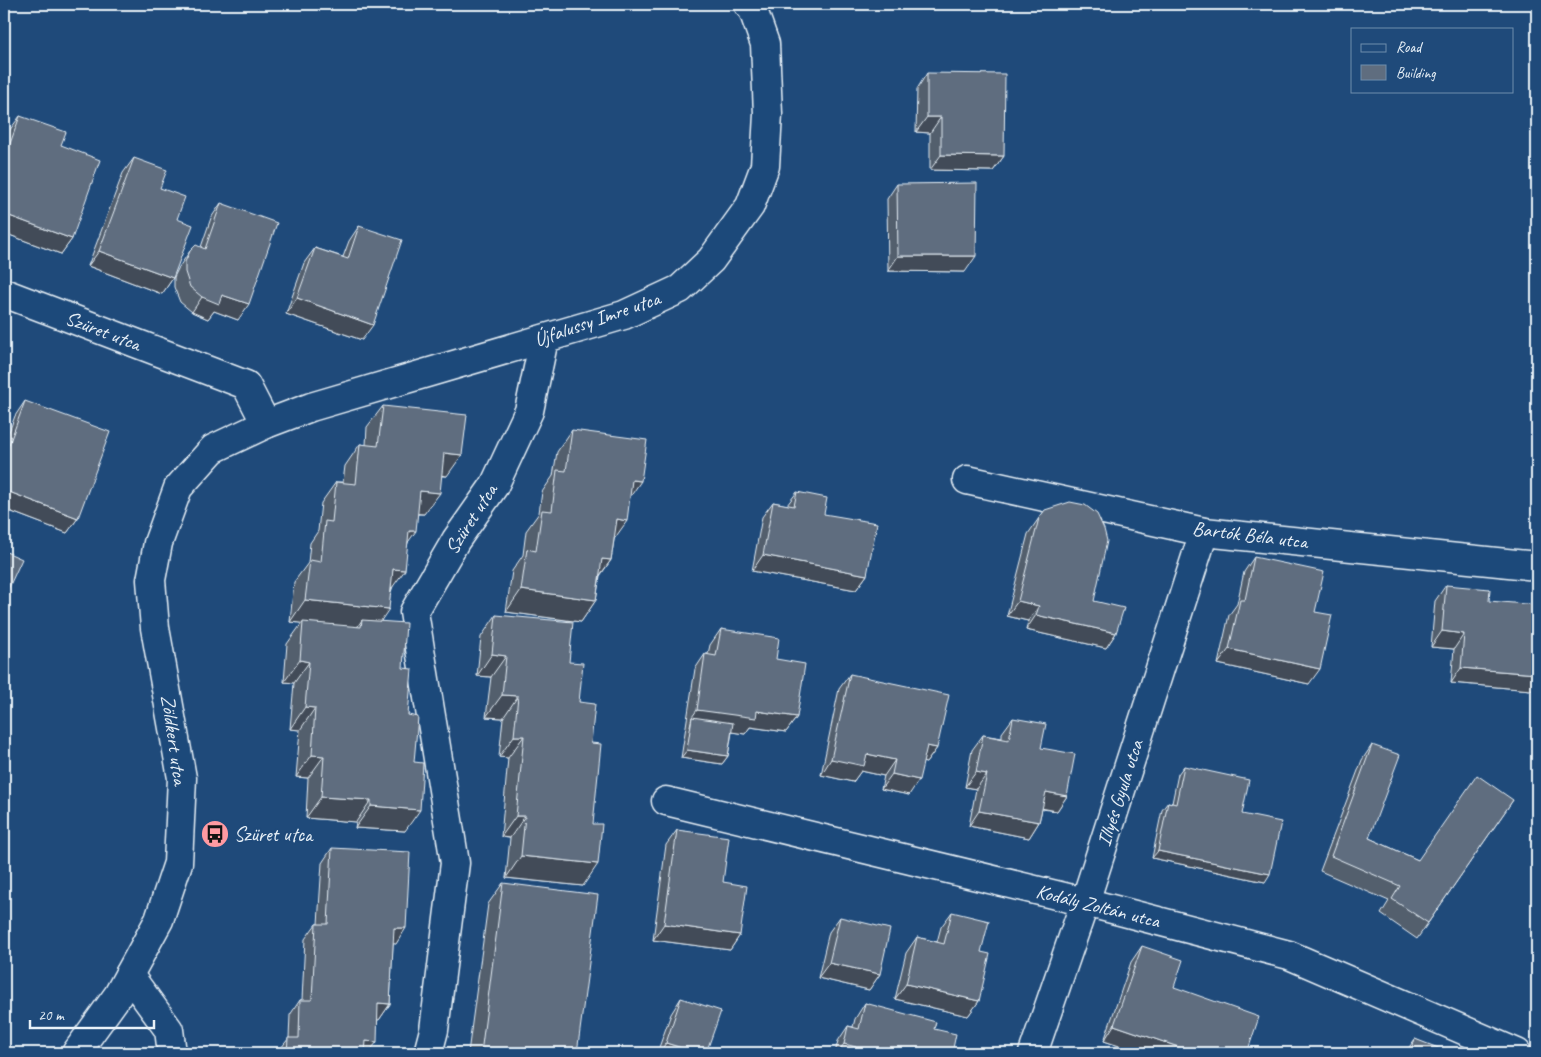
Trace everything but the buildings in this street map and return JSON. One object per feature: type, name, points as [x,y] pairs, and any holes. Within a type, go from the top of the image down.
[{"type":"street","name":"Újfalussy Imre utca","points":[[213,449],[266,424],[311,407],[544,339],[635,310],[680,289],[711,260],[750,206],[765,166],[768,114],[765,44],[753,10],[748,4]]},
{"type":"street","name":"Szüret utca","points":[[4,293],[246,385],[266,424]]},
{"type":"street","name":"Szüret utca","points":[[428,1053],[434,1030],[455,863],[414,612],[456,540],[494,486],[528,411],[544,339]]},
{"type":"street","name":"Zöldkert utca","points":[[76,1053],[118,995],[159,920],[178,863],[182,778],[156,628],[151,580],[158,543],[178,488],[213,449]]},
{"type":"street","name":"Bartók Béla utca","points":[[967,480],[1204,532],[1537,566]]},
{"type":"street","name":"Illyés Gyula utca","points":[[1033,1053],[1085,902],[1204,532]]},
{"type":"street","name":"Kodály Zoltán utca","points":[[666,801],[1085,902],[1290,955],[1517,1053]]},
{"type":"street","points":[[129,975],[169,1030],[172,1053]]},
{"type":"place","name":"Szüret utca","points":[[215,834]]}]
